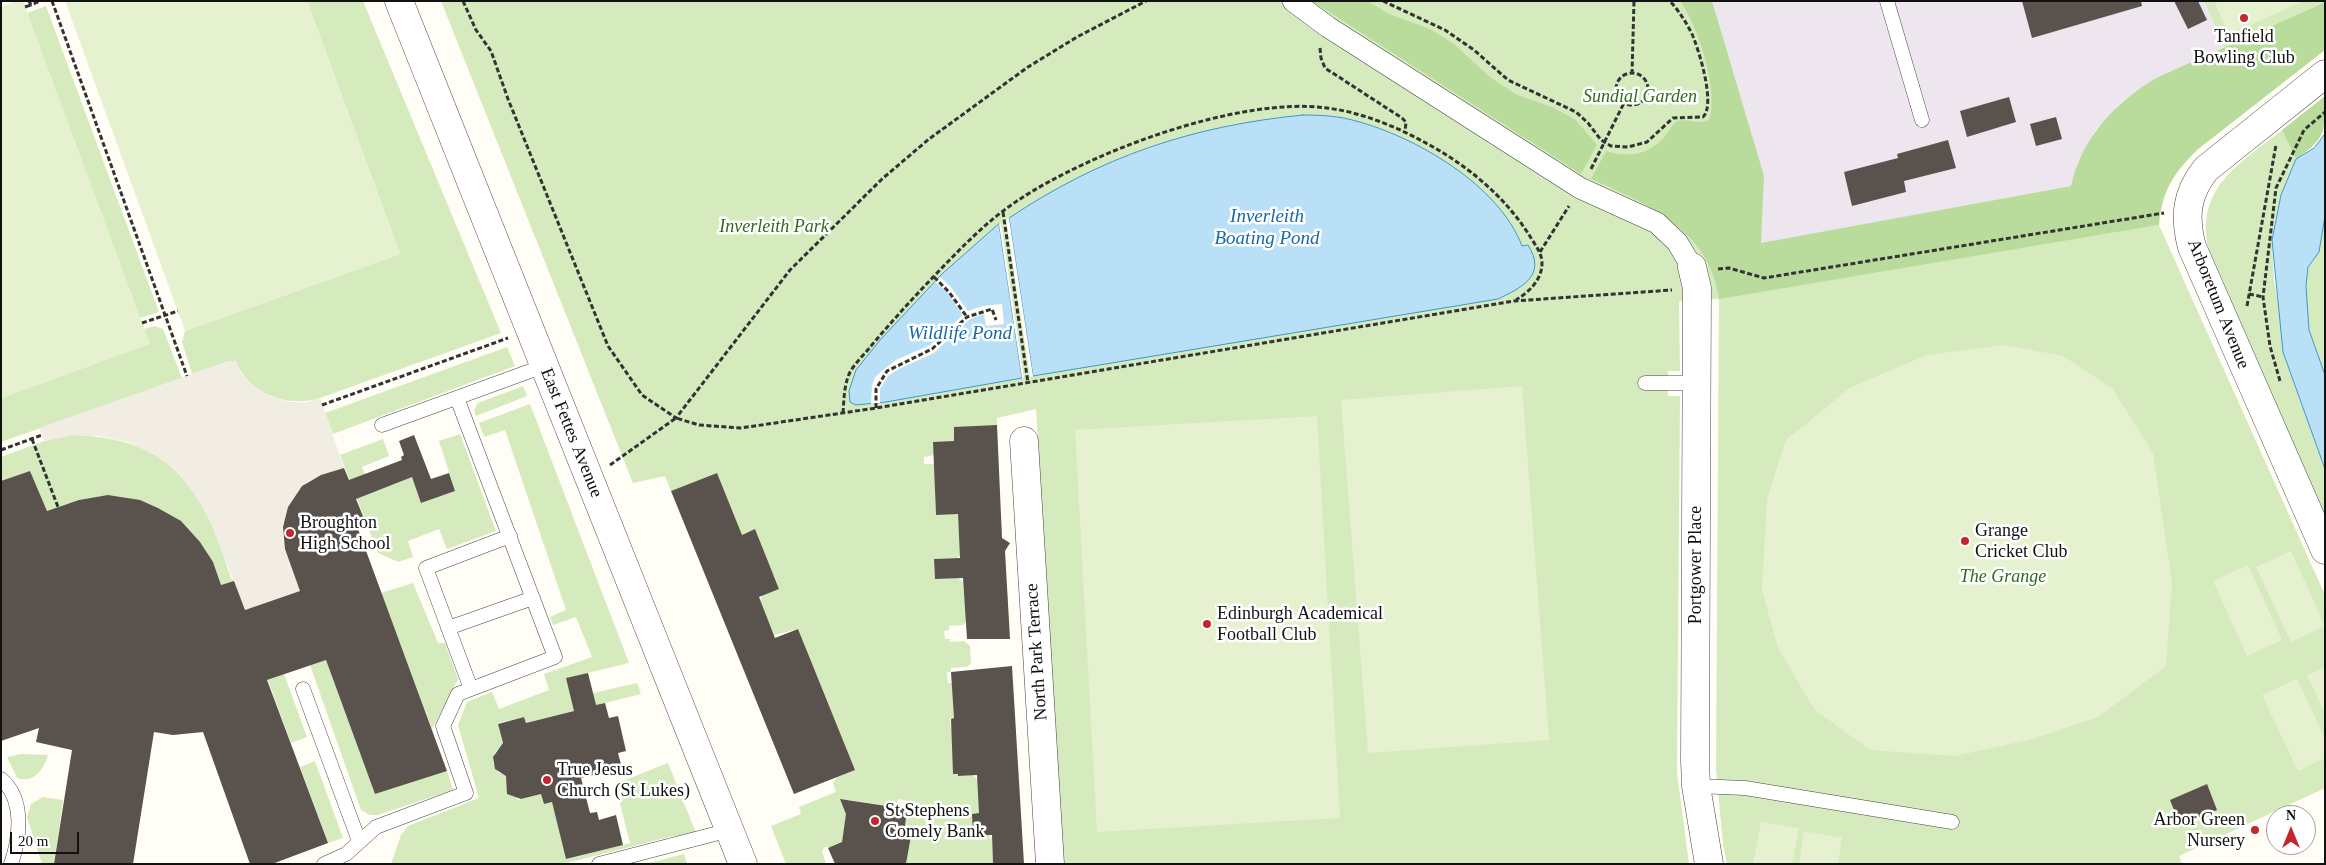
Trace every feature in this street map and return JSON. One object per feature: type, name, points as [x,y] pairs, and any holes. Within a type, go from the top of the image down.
[{"type":"street","name":"East Fettes Avenue","points":[[399,1],[743,864]]},
{"type":"street","points":[[1292,1],[1328,27],[1580,188],[1657,223],[1677,242],[1694,272]]},
{"type":"street","name":"Arboretum Avenue","points":[[2325,74],[2206,169],[2192,190],[2186,210],[2186,228],[2192,247],[2325,550]]},
{"type":"street","name":"Portgower Place","points":[[1694,272],[1696,383],[1696,786],[1709,864]]},
{"type":"street","name":"North Park Terrace","points":[[1024,441],[1050,864]]},
{"type":"lane","points":[[1887,1],[1922,120]]},
{"type":"lane","points":[[382,425],[544,366]]},
{"type":"lane","points":[[1645,383],[1696,383]]},
{"type":"lane","points":[[324,864],[346,854],[376,827],[466,793],[443,726],[458,694],[555,657],[457,398]]},
{"type":"lane","points":[[471,689],[426,568],[510,536]]},
{"type":"lane","points":[[448,628],[533,598]]},
{"type":"lane","points":[[303,689],[359,841]]},
{"type":"lane","points":[[1,779],[11,793],[17,809],[18,845],[11,864]]},
{"type":"lane","points":[[1696,786],[1746,788],[1952,822]]},
{"type":"lane","points":[[599,864],[730,830]]},
{"type":"path","points":[[25,6],[40,1]]},
{"type":"path","points":[[52,1],[187,376]]},
{"type":"path","points":[[463,1],[476,30],[491,51],[508,99],[608,346],[642,395],[676,418],[699,425],[741,428],[844,414],[1514,302],[1654,293],[1682,288],[1694,272],[1729,268],[1764,278],[2186,210]]},
{"type":"path","points":[[590,481],[676,418],[790,270],[882,179],[951,122],[1028,67],[1077,37],[1146,1]]},
{"type":"path","points":[[1382,1],[1445,30],[1474,50],[1508,80],[1576,112],[1588,123],[1604,144],[1619,147],[1639,145],[1654,137],[1673,118],[1680,116],[1697,118],[1706,114],[1709,103],[1698,50],[1685,22],[1670,1]]},
{"type":"path","points":[[1632,74],[1634,1]]},
{"type":"path","points":[[1328,27],[1320,48],[1325,68],[1402,118],[1406,122],[1405,132]]},
{"type":"path","points":[[1632,74],[1643,78],[1648,88],[1648,94],[1641,103],[1629,105],[1624,103],[1618,95],[1617,85],[1623,77],[1632,74]]},
{"type":"path","points":[[1540,252],[1580,188],[1624,103]]},
{"type":"path","points":[[844,414],[844,394],[852,370],[934,277],[968,242],[1003,212],[1032,192],[1089,162],[1177,127],[1217,118],[1273,109],[1327,108],[1358,115],[1405,132],[1460,164],[1493,191],[1525,228],[1540,252],[1542,262],[1541,273],[1527,293],[1514,302]]},
{"type":"path","points":[[2246,312],[2282,108]]},
{"type":"path","points":[[2283,390],[2270,346],[2263,297],[2276,188],[2304,130],[2325,112]]},
{"type":"path","points":[[1003,212],[1028,383]]},
{"type":"path","points":[[934,277],[949,292],[967,317]]},
{"type":"path","points":[[2249,294],[2263,297]]},
{"type":"path","points":[[876,408],[876,389],[887,371],[932,349],[967,317],[992,309],[996,320]]},
{"type":"path","points":[[142,323],[178,311]]},
{"type":"path","points":[[322,405],[530,330]]},
{"type":"path","points":[[1,450],[42,435]]},
{"type":"path","points":[[32,439],[58,507]]},
{"type":"shaded area","points":[[1712,1],[2204,1],[2224,47],[2158,77],[2121,102],[2095,131],[2078,162],[2071,186],[1760,244],[1764,176]]},
{"type":"shaded area","points":[[229,361],[236,361],[240,372],[251,384],[269,396],[290,402],[308,402],[320,398],[344,468],[308,481],[298,491],[288,507],[283,527],[283,539],[300,591],[245,610],[209,518],[177,471],[154,454],[128,442],[99,436],[72,435],[44,441],[39,428]]},
{"type":"green space","points":[[16,1],[23,1],[150,344],[1,398],[1,7]]},
{"type":"green space","points":[[65,1],[307,1],[400,254],[185,331]]},
{"type":"green space","points":[[307,1],[363,1],[501,333],[320,398],[295,401],[270,396],[259,390],[242,372],[236,361],[229,361],[192,374],[182,342],[185,331],[400,254]]},
{"type":"green space","points":[[441,1],[1712,1],[1764,176],[1760,244],[1775,289],[2159,225],[2325,595],[2325,788],[2288,805],[2266,805],[2266,815],[2179,856],[2182,864],[1727,864],[1723,844],[1716,769],[1719,299],[1679,301],[1680,371],[1668,371],[1668,396],[1680,396],[1677,773],[1689,864],[1063,864],[1036,409],[997,418],[997,425],[955,442],[934,455],[924,457],[924,464],[934,464],[934,467],[948,467],[935,493],[936,515],[958,513],[959,529],[1002,527],[1002,532],[988,532],[957,558],[934,559],[935,579],[958,578],[963,582],[964,596],[1007,594],[1008,605],[968,607],[968,620],[963,625],[949,626],[949,630],[944,631],[945,639],[950,639],[950,642],[964,641],[970,646],[971,664],[966,667],[951,668],[951,672],[947,672],[948,683],[952,683],[955,718],[950,719],[951,730],[955,730],[958,776],[973,775],[977,779],[986,813],[972,814],[973,836],[987,835],[992,839],[993,864],[906,864],[911,836],[904,835],[908,801],[898,799],[897,807],[849,800],[841,847],[825,847],[822,851],[826,864],[786,864],[771,826],[801,814],[799,807],[836,792],[833,783],[837,777],[855,770],[815,671],[797,678],[793,651],[805,646],[798,629],[774,635],[760,600],[763,595],[779,589],[774,575],[758,581],[761,544],[755,530],[741,535],[717,473],[671,491],[665,476],[633,483]]},
{"type":"green space","points":[[1312,1],[1368,1],[1389,14],[1430,29],[1454,44],[1490,77],[1517,95],[1552,107],[1576,120],[1597,145],[1581,174]]},
{"type":"green space","points":[[1680,1],[1712,1],[1764,176],[1761,243],[2071,186],[2083,152],[2102,122],[2142,87],[2158,77],[2325,2],[2325,50],[2197,150],[2181,167],[2170,184],[2163,202],[2159,225],[1719,299],[1713,275],[1703,255],[1690,237],[1673,222],[1654,210],[1591,179],[1606,151],[1624,154],[1640,153],[1648,150],[1662,139],[1676,122],[1682,120],[1701,122],[1709,120],[1712,108],[1709,76],[1705,59],[1700,41],[1687,11]]},
{"type":"green space","points":[[2204,1],[2325,1],[2325,2],[2224,47]]},
{"type":"green space","name":"Tanfield Bowling Club","points":[[2214,1],[2303,1],[2229,35]]},
{"type":"green space","points":[[46,6],[159,312],[140,318],[27,13]]},
{"type":"green space","points":[[2325,96],[2325,118],[2322,134],[2313,146],[2296,159],[2282,130]]},
{"type":"green space","points":[[2282,130],[2296,159],[2281,195],[2274,225],[2272,240],[2274,281],[2280,312],[2283,352],[2325,469],[2325,514],[2209,252],[2206,230],[2208,211],[2214,195],[2223,180],[2250,155]]},
{"type":"green space","points":[[2325,216],[2325,375],[2309,330],[2306,286],[2308,267],[2319,252]]},
{"type":"green space","points":[[155,326],[163,329],[182,378],[1,442],[1,398],[149,344],[144,329]]},
{"type":"green space","name":"Grange Cricket Club","points":[[2005,345],[2063,356],[2112,388],[2153,453],[2172,583],[2166,666],[2098,717],[2033,739],[1955,756],[1870,750],[1814,709],[1778,648],[1762,590],[1767,499],[1786,440],[1851,387],[1927,355]]},
{"type":"green space","points":[[507,347],[515,366],[333,434],[325,413]]},
{"type":"green space","points":[[523,386],[527,396],[476,416],[474,410],[478,403]]},
{"type":"green space","points":[[1522,386],[1549,740],[1368,753],[1341,400]]},
{"type":"green space","points":[[530,404],[629,663],[567,678],[571,698],[637,683],[641,694],[526,723],[524,717],[498,723],[503,746],[495,752],[493,763],[499,773],[511,775],[508,793],[516,796],[518,800],[541,794],[544,804],[552,802],[567,859],[630,843],[615,784],[668,763],[696,833],[669,837],[563,864],[391,864],[401,835],[408,826],[479,798],[458,725],[467,702],[492,692],[499,709],[549,690],[544,674],[592,657],[576,617],[553,625],[550,617],[566,610],[505,430],[484,437],[479,423]]},
{"type":"green space","name":"Edinburgh Academical Football Club","points":[[1317,416],[1340,818],[1097,832],[1075,430]]},
{"type":"green space","points":[[460,434],[496,531],[447,549],[439,529],[408,541],[413,557],[398,562],[378,553],[340,455],[383,439],[389,456],[362,467],[365,474],[380,489],[408,478],[417,472],[414,483],[422,503],[455,491],[439,441]]},
{"type":"green space","points":[[72,435],[117,440],[154,454],[169,465],[184,479],[212,524],[231,578],[234,581],[221,585],[197,540],[173,517],[158,508],[143,502],[108,496],[83,500],[47,511],[30,471],[1,481],[1,457],[44,441]]},
{"type":"green space","points":[[2291,551],[2325,626],[2291,642],[2256,567]]},
{"type":"green space","points":[[2248,565],[2282,640],[2247,656],[2213,581]]},
{"type":"green space","points":[[413,583],[438,643],[445,643],[458,679],[432,729],[381,593]]},
{"type":"green space","points":[[326,660],[375,794],[447,771],[453,790],[378,815],[370,815],[361,810],[310,665]]},
{"type":"green space","points":[[2325,667],[2325,713],[2307,675]]},
{"type":"green space","points":[[284,674],[307,737],[291,743],[268,680]]},
{"type":"green space","points":[[2297,679],[2325,738],[2325,758],[2298,771],[2262,695]]},
{"type":"green space","points":[[21,754],[48,755],[44,765],[37,774],[28,779],[23,779],[17,778],[7,757]]},
{"type":"green space","points":[[315,761],[343,838],[328,843],[300,767]]},
{"type":"green space","points":[[43,797],[63,800],[54,864],[42,864],[27,817],[31,804]]},
{"type":"green space","points":[[1761,822],[1799,828],[1792,864],[1753,864]]},
{"type":"green space","points":[[1804,831],[1842,838],[1838,864],[1799,864]]},
{"type":"green space","points":[[684,854],[687,864],[645,864]]},
{"type":"water","name":"Inverleith Boating Pond","points":[[1303,115],[1343,118],[1379,128],[1429,151],[1453,167],[1495,203],[1511,224],[1522,246],[1528,245],[1535,264],[1530,279],[1516,290],[1498,299],[1033,376],[1009,218],[1079,177],[1149,147],[1223,127]]},
{"type":"water","points":[[2325,134],[2325,216],[2319,252],[2308,267],[2306,286],[2309,330],[2325,375],[2325,469],[2283,352],[2272,240],[2281,195],[2296,159],[2314,148]]},
{"type":"water","name":"Wildlife Pond","points":[[999,224],[1022,378],[886,402],[856,405],[850,402],[849,391],[856,370],[880,340],[942,274]]},
{"type":"pier","points":[[1009,218],[1033,376],[1030,377],[1006,219]]},
{"type":"pier","points":[[1001,223],[1024,378],[1022,378],[999,224]]},
{"type":"pier","points":[[940,277],[950,286],[968,311],[983,306],[1002,304],[1004,324],[986,326],[984,314],[970,319],[934,353],[888,376],[880,389],[880,403],[871,404],[872,386],[875,377],[896,360],[930,345],[963,315],[947,292],[935,282]]},
{"type":"building","points":[[2022,1],[2141,1],[2142,6],[2032,38]]},
{"type":"building","points":[[2174,1],[2198,1],[2207,20],[2188,29]]},
{"type":"building","points":[[2009,97],[2016,122],[1967,137],[1960,111]]},
{"type":"building","points":[[2056,117],[2062,139],[2036,146],[2030,124]]},
{"type":"building","points":[[1948,140],[1956,168],[1904,181],[1906,192],[1852,206],[1844,172],[1898,158],[1897,154]]},
{"type":"building","points":[[997,425],[1002,538],[1010,543],[1005,551],[1010,639],[967,639],[963,578],[935,579],[934,559],[960,558],[958,514],[936,515],[933,442],[954,441],[954,427]]},
{"type":"building","points":[[414,435],[431,479],[449,473],[455,491],[421,503],[412,477],[356,499],[367,526],[358,529],[447,771],[375,794],[326,660],[267,680],[328,843],[272,864],[250,864],[203,732],[173,735],[154,732],[133,864],[54,864],[72,750],[36,742],[39,728],[1,741],[1,481],[30,471],[47,511],[79,500],[108,495],[140,500],[158,508],[181,521],[200,542],[213,562],[221,585],[234,581],[245,610],[300,591],[285,549],[283,527],[288,507],[302,486],[321,475],[344,468],[349,480],[402,460],[401,457],[404,455],[399,441]]},
{"type":"building","points":[[717,473],[742,535],[755,529],[779,589],[759,597],[775,638],[798,629],[855,770],[794,794],[671,491]]},
{"type":"building","points":[[1012,666],[1024,864],[993,864],[992,835],[973,836],[972,814],[979,813],[977,775],[958,776],[958,774],[953,774],[951,719],[954,718],[951,672]]},
{"type":"building","name":"True Jesus Church (St Lukes)","points":[[588,673],[596,705],[605,703],[609,718],[618,716],[626,751],[618,753],[622,768],[581,778],[590,813],[597,812],[599,820],[616,815],[623,845],[566,859],[552,802],[544,804],[541,794],[521,799],[507,794],[506,776],[495,769],[493,757],[503,743],[498,724],[524,717],[526,723],[574,711],[566,678]]},
{"type":"building","points":[[2207,784],[2217,810],[2180,825],[2170,800]]},
{"type":"building","name":"St Stephens Comely Bank","points":[[840,799],[907,809],[904,835],[911,836],[906,864],[835,864],[828,848],[842,842],[846,814]]},
{"type":"place","name":"Tanfield Bowling Club","points":[[2244,18]]},
{"type":"place","name":"Broughton High School","points":[[290,533]]},
{"type":"place","name":"Grange Cricket Club","points":[[1965,541]]},
{"type":"place","name":"Edinburgh Academical Football Club","points":[[1207,624]]},
{"type":"place","name":"True Jesus Church (St Lukes)","points":[[547,780]]},
{"type":"place","name":"St Stephens Comely Bank","points":[[875,821]]},
{"type":"place","name":"Arbor Green Nursery","points":[[2255,830]]},
{"type":"park label","name":"Sundial Garden","points":[[1640,97]]},
{"type":"park label","name":"Inverleith Park","points":[[774,227]]},
{"type":"park label","name":"The Grange","points":[[2003,577]]}]
